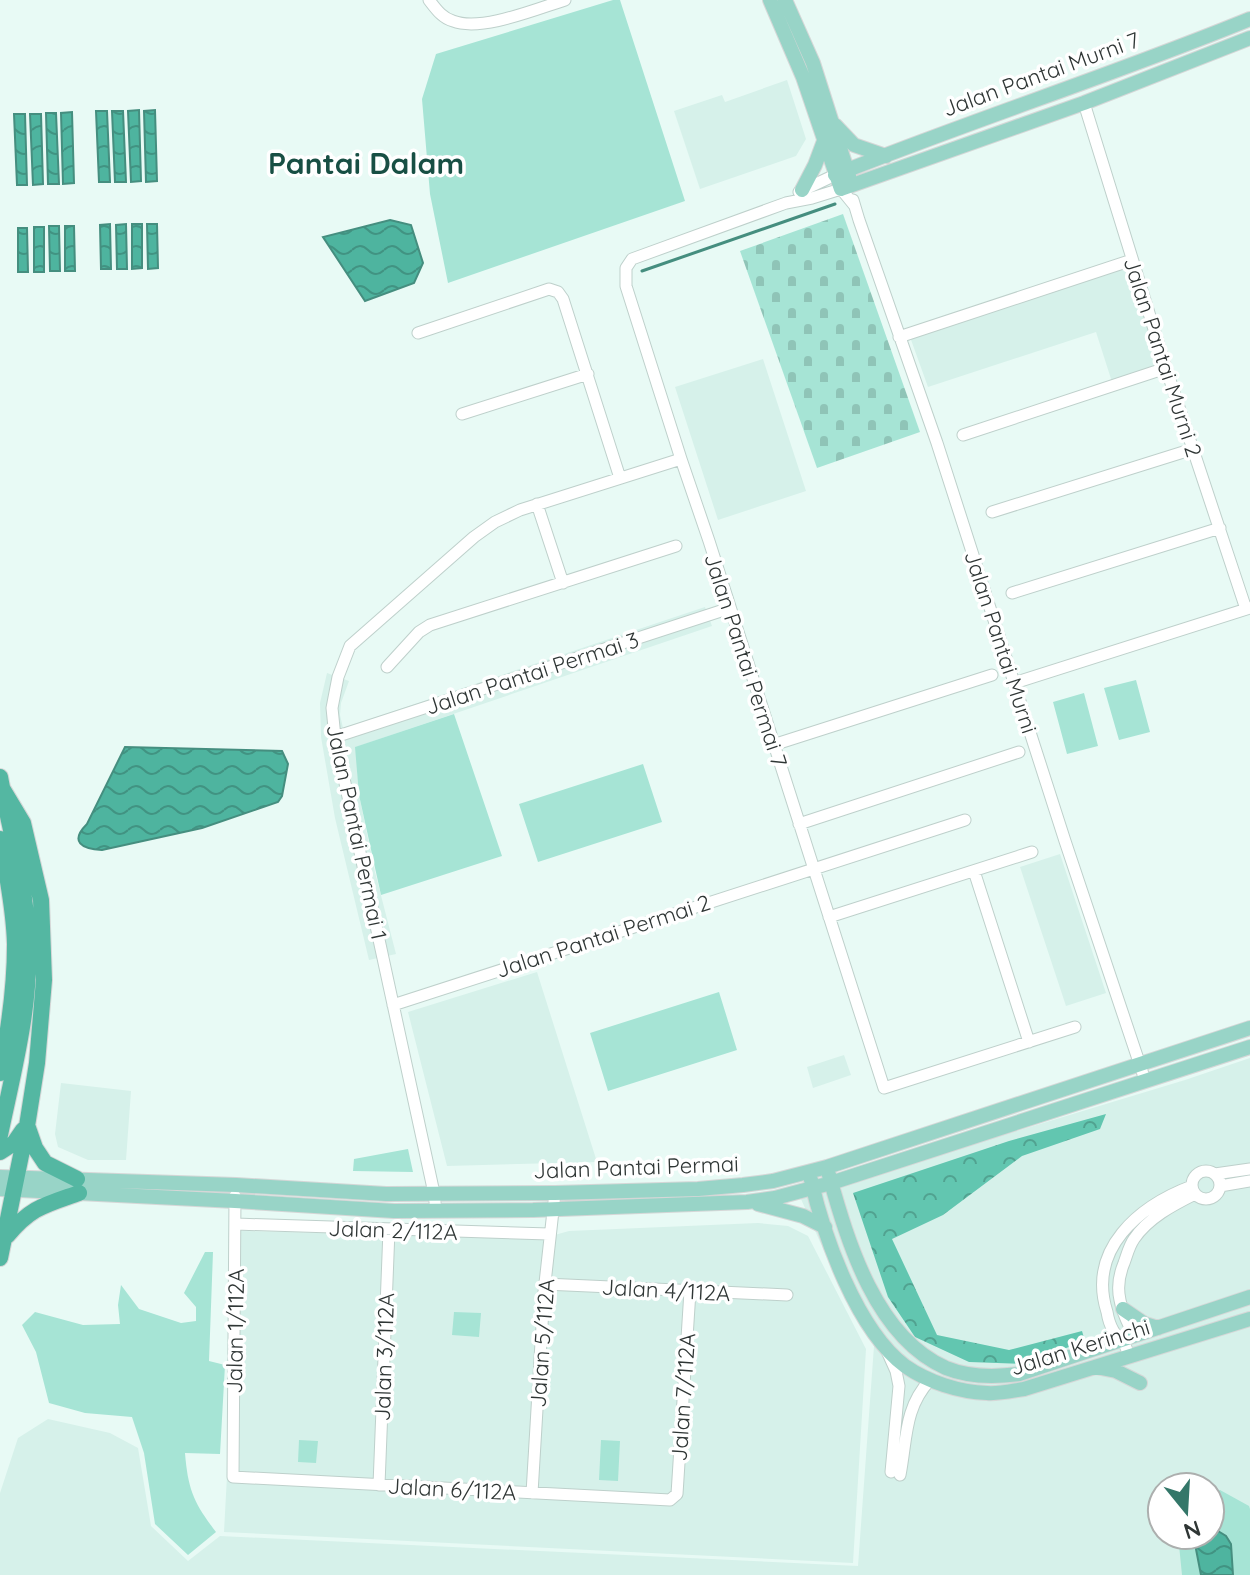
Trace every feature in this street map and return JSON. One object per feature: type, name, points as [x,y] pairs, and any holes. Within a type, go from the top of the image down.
[{"type":"highway","points":[[0,1073],[28,941],[1,782]]},
{"type":"highway","points":[[0,1258],[8,1184],[27,1126],[37,1063],[43,949],[41,900],[23,823],[1,782]]},
{"type":"highway","points":[[0,839],[21,978],[21,1036],[0,1135]]},
{"type":"highway","points":[[0,1152],[14,1143],[27,1126]]},
{"type":"highway","points":[[4,1240],[34,1210],[78,1186],[39,1156],[27,1126]]},
{"type":"main road","points":[[770,0],[803,77],[824,141],[844,179]]},
{"type":"main road","points":[[785,0],[813,63],[832,121],[844,179]]},
{"type":"main road","name":"Jalan Pantai Murni 7","points":[[844,179],[886,156],[961,126],[1250,19]]},
{"type":"main road","name":"Jalan Pantai Murni 7","points":[[844,179],[1084,103],[1250,38]]},
{"type":"main road","points":[[832,121],[854,145],[886,156]]},
{"type":"main road","points":[[802,190],[824,141]]},
{"type":"main road","name":"Jalan Pantai Permai","points":[[8,1184],[235,1193],[386,1194],[555,1193],[743,1185],[827,1167],[1250,1028]]},
{"type":"main road","name":"Jalan Pantai Permai","points":[[235,1193],[394,1211],[552,1210],[747,1202],[775,1198],[831,1183],[1250,1047]]},
{"type":"main road","name":"Jalan Kerinchi","points":[[827,1167],[852,1250],[866,1280],[889,1318],[909,1342],[926,1357],[949,1369],[968,1374],[1012,1375],[1250,1297]]},
{"type":"main road","name":"Jalan Kerinchi","points":[[809,1172],[825,1227],[848,1287],[865,1319],[902,1363],[930,1380],[989,1394],[1024,1389],[1250,1319]]},
{"type":"main road","points":[[747,1202],[784,1209],[825,1227]]},
{"type":"main road","points":[[1123,1309],[1138,1321],[1158,1328]]},
{"type":"main road","points":[[1093,1366],[1116,1371],[1140,1383]]},
{"type":"street","points":[[429,0],[449,20],[465,25],[483,24],[565,0]]},
{"type":"street","name":"Jalan Pantai Murni 2","points":[[1084,103],[1166,368],[1248,608]]},
{"type":"street","points":[[786,203],[802,190],[844,179]]},
{"type":"street","points":[[786,203],[812,198],[844,179]]},
{"type":"street","name":"Jalan Pantai Murni","points":[[844,179],[937,443],[1145,1080]]},
{"type":"street","name":"Jalan Pantai Permai 7","points":[[786,203],[632,259],[626,268],[625,279],[884,1088],[1029,1042]]},
{"type":"street","points":[[899,337],[1132,260]]},
{"type":"street","points":[[418,333],[549,289],[558,292],[563,299],[620,478]]},
{"type":"street","points":[[963,435],[1166,368]]},
{"type":"street","points":[[462,414],[588,374]]},
{"type":"street","points":[[992,512],[1193,449]]},
{"type":"street","name":"Jalan Pantai Permai 1","points":[[436,1211],[335,737],[332,708],[336,685],[350,646],[495,522],[537,504],[681,459]]},
{"type":"street","points":[[537,504],[563,583]]},
{"type":"street","points":[[1012,593],[1220,528]]},
{"type":"street","points":[[387,667],[419,632],[430,625],[676,546]]},
{"type":"street","name":"Jalan Pantai Permai 3","points":[[335,737],[730,608]]},
{"type":"street","points":[[1014,683],[1248,608]]},
{"type":"street","points":[[773,745],[992,675]]},
{"type":"street","points":[[799,824],[1019,752]]},
{"type":"street","name":"Jalan Pantai Permai 2","points":[[393,1005],[965,820]]},
{"type":"street","points":[[829,917],[1032,852]]},
{"type":"street","points":[[974,871],[1029,1042],[1075,1027]]},
{"type":"street","points":[[1215,1174],[1219,1191],[1212,1197],[1203,1198],[1194,1190],[1197,1173],[1250,1169]]},
{"type":"street","points":[[1220,1186],[1250,1181]]},
{"type":"street","points":[[1128,1338],[1114,1333],[1105,1308],[1106,1262],[1114,1242],[1132,1222],[1172,1193],[1194,1190]]},
{"type":"street","points":[[1129,1356],[1118,1285],[1124,1262],[1134,1238],[1194,1190]]},
{"type":"street","name":"Jalan 1/112A","points":[[233,1477],[235,1193]]},
{"type":"street","name":"Jalan 5/112A","points":[[532,1493],[545,1284],[555,1193]]},
{"type":"street","points":[[1132,1222],[1142,1230]]},
{"type":"street","name":"Jalan 2/112A","points":[[236,1224],[549,1234]]},
{"type":"street","name":"Jalan 3/112A","points":[[379,1485],[389,1230]]},
{"type":"street","points":[[1109,1256],[1124,1262]]},
{"type":"street","name":"Jalan 4/112A","points":[[545,1284],[787,1295]]},
{"type":"street","name":"Jalan 7/112A","points":[[670,1500],[677,1494],[690,1291]]},
{"type":"street","points":[[886,1347],[899,1386],[895,1474],[916,1396],[930,1380]]},
{"type":"street","points":[[899,1386],[916,1396]]},
{"type":"street","name":"Jalan 6/112A","points":[[233,1477],[670,1500]]},
{"type":"shaded area","points":[[787,80],[806,139],[796,156],[700,189],[674,111],[722,95],[725,102]]},
{"type":"shaded area","points":[[1129,265],[1161,366],[1112,382],[1096,332],[928,387],[910,337]]},
{"type":"shaded area","points":[[763,359],[806,491],[718,520],[675,387]]},
{"type":"shaded area","points":[[705,607],[712,626],[356,747],[359,795],[396,954],[369,960],[335,818],[321,737],[320,703],[327,673],[349,681],[341,703],[343,728]]},
{"type":"shaded area","points":[[1060,854],[1106,993],[1066,1006],[1020,867]]},
{"type":"shaded area","points":[[537,972],[597,1162],[447,1166],[408,1012]]},
{"type":"shaded area","points":[[844,1055],[851,1075],[813,1088],[807,1067]]},
{"type":"shaded area","points":[[1250,1058],[1250,1575],[0,1575],[0,1493],[18,1438],[48,1419],[110,1433],[138,1448],[151,1526],[188,1561],[220,1536],[858,1566],[874,1346],[801,1199]]},
{"type":"shaded area","points":[[61,1083],[131,1091],[126,1160],[88,1160],[58,1147],[55,1134]]},
{"type":"shaded area","points":[[758,1223],[788,1226],[808,1236],[866,1349],[853,1563],[224,1532],[240,1231],[544,1238],[569,1231]]},
{"type":"green space","points":[[620,0],[685,201],[448,283],[430,194],[422,99],[436,54]]},
{"type":"green space","points":[[843,214],[920,432],[817,468],[740,251]]},
{"type":"green space","points":[[1136,680],[1150,732],[1119,740],[1104,688]]},
{"type":"green space","points":[[1084,693],[1098,746],[1067,754],[1053,702]]},
{"type":"green space","points":[[454,714],[502,856],[381,895],[359,795],[355,747]]},
{"type":"green space","points":[[643,764],[662,822],[538,862],[519,804]]},
{"type":"green space","points":[[719,992],[737,1050],[608,1091],[590,1033]]},
{"type":"green space","points":[[1106,1114],[1100,1129],[1022,1156],[943,1215],[892,1239],[937,1335],[1009,1350],[1082,1331],[1085,1341],[1023,1364],[969,1362],[915,1337],[888,1297],[853,1193],[1009,1141]]},
{"type":"green space","points":[[408,1149],[413,1172],[353,1171],[354,1159]]},
{"type":"green space","points":[[205,1252],[213,1252],[209,1361],[225,1365],[220,1454],[185,1453],[193,1496],[216,1532],[188,1555],[155,1524],[144,1453],[132,1417],[85,1413],[49,1403],[36,1352],[22,1325],[35,1312],[83,1325],[120,1324],[118,1305],[121,1285],[139,1309],[181,1323],[196,1321],[196,1307],[184,1293]]},
{"type":"green space","points":[[454,1312],[481,1313],[479,1337],[452,1335]]},
{"type":"green space","points":[[299,1440],[318,1441],[316,1463],[298,1462]]},
{"type":"green space","points":[[601,1440],[620,1441],[618,1481],[599,1480]]},
{"type":"green space","points":[[1226,1493],[1249,1506],[1250,1575],[1182,1575],[1180,1551],[1226,1551]]},
{"type":"water","points":[[139,110],[141,181],[131,182],[128,111]]},
{"type":"water","points":[[155,110],[157,181],[146,182],[144,111]]},
{"type":"water","points":[[96,111],[107,111],[110,182],[99,182]]},
{"type":"water","points":[[112,111],[123,111],[126,182],[115,182]]},
{"type":"water","points":[[72,112],[74,183],[63,184],[61,113]]},
{"type":"water","points":[[46,113],[56,113],[59,184],[48,184]]},
{"type":"water","points":[[14,114],[25,114],[27,185],[17,185]]},
{"type":"water","points":[[30,114],[41,114],[43,184],[33,185]]},
{"type":"water","points":[[390,220],[411,225],[423,263],[414,283],[365,301],[323,237]]},
{"type":"water","points":[[110,224],[111,269],[101,269],[100,225]]},
{"type":"water","points":[[126,224],[127,269],[117,269],[116,225]]},
{"type":"water","points":[[132,224],[142,224],[142,268],[132,269]]},
{"type":"water","points":[[147,224],[157,224],[158,268],[148,269]]},
{"type":"water","points":[[49,226],[59,226],[60,271],[50,271]]},
{"type":"water","points":[[65,226],[74,226],[75,271],[65,271]]},
{"type":"water","points":[[34,227],[44,227],[44,272],[34,272]]},
{"type":"water","points":[[18,228],[27,228],[28,272],[18,272]]},
{"type":"water","points":[[125,747],[282,751],[288,764],[282,796],[278,802],[202,828],[102,850],[89,848],[80,843],[79,836]]},
{"type":"water","points":[[1226,1536],[1231,1544],[1233,1575],[1201,1575],[1196,1551],[1226,1551]]},
{"type":"waterway","points":[[642,271],[835,204]]},
{"type":"district","name":"Pantai Dalam","points":[[366,163]]}]
